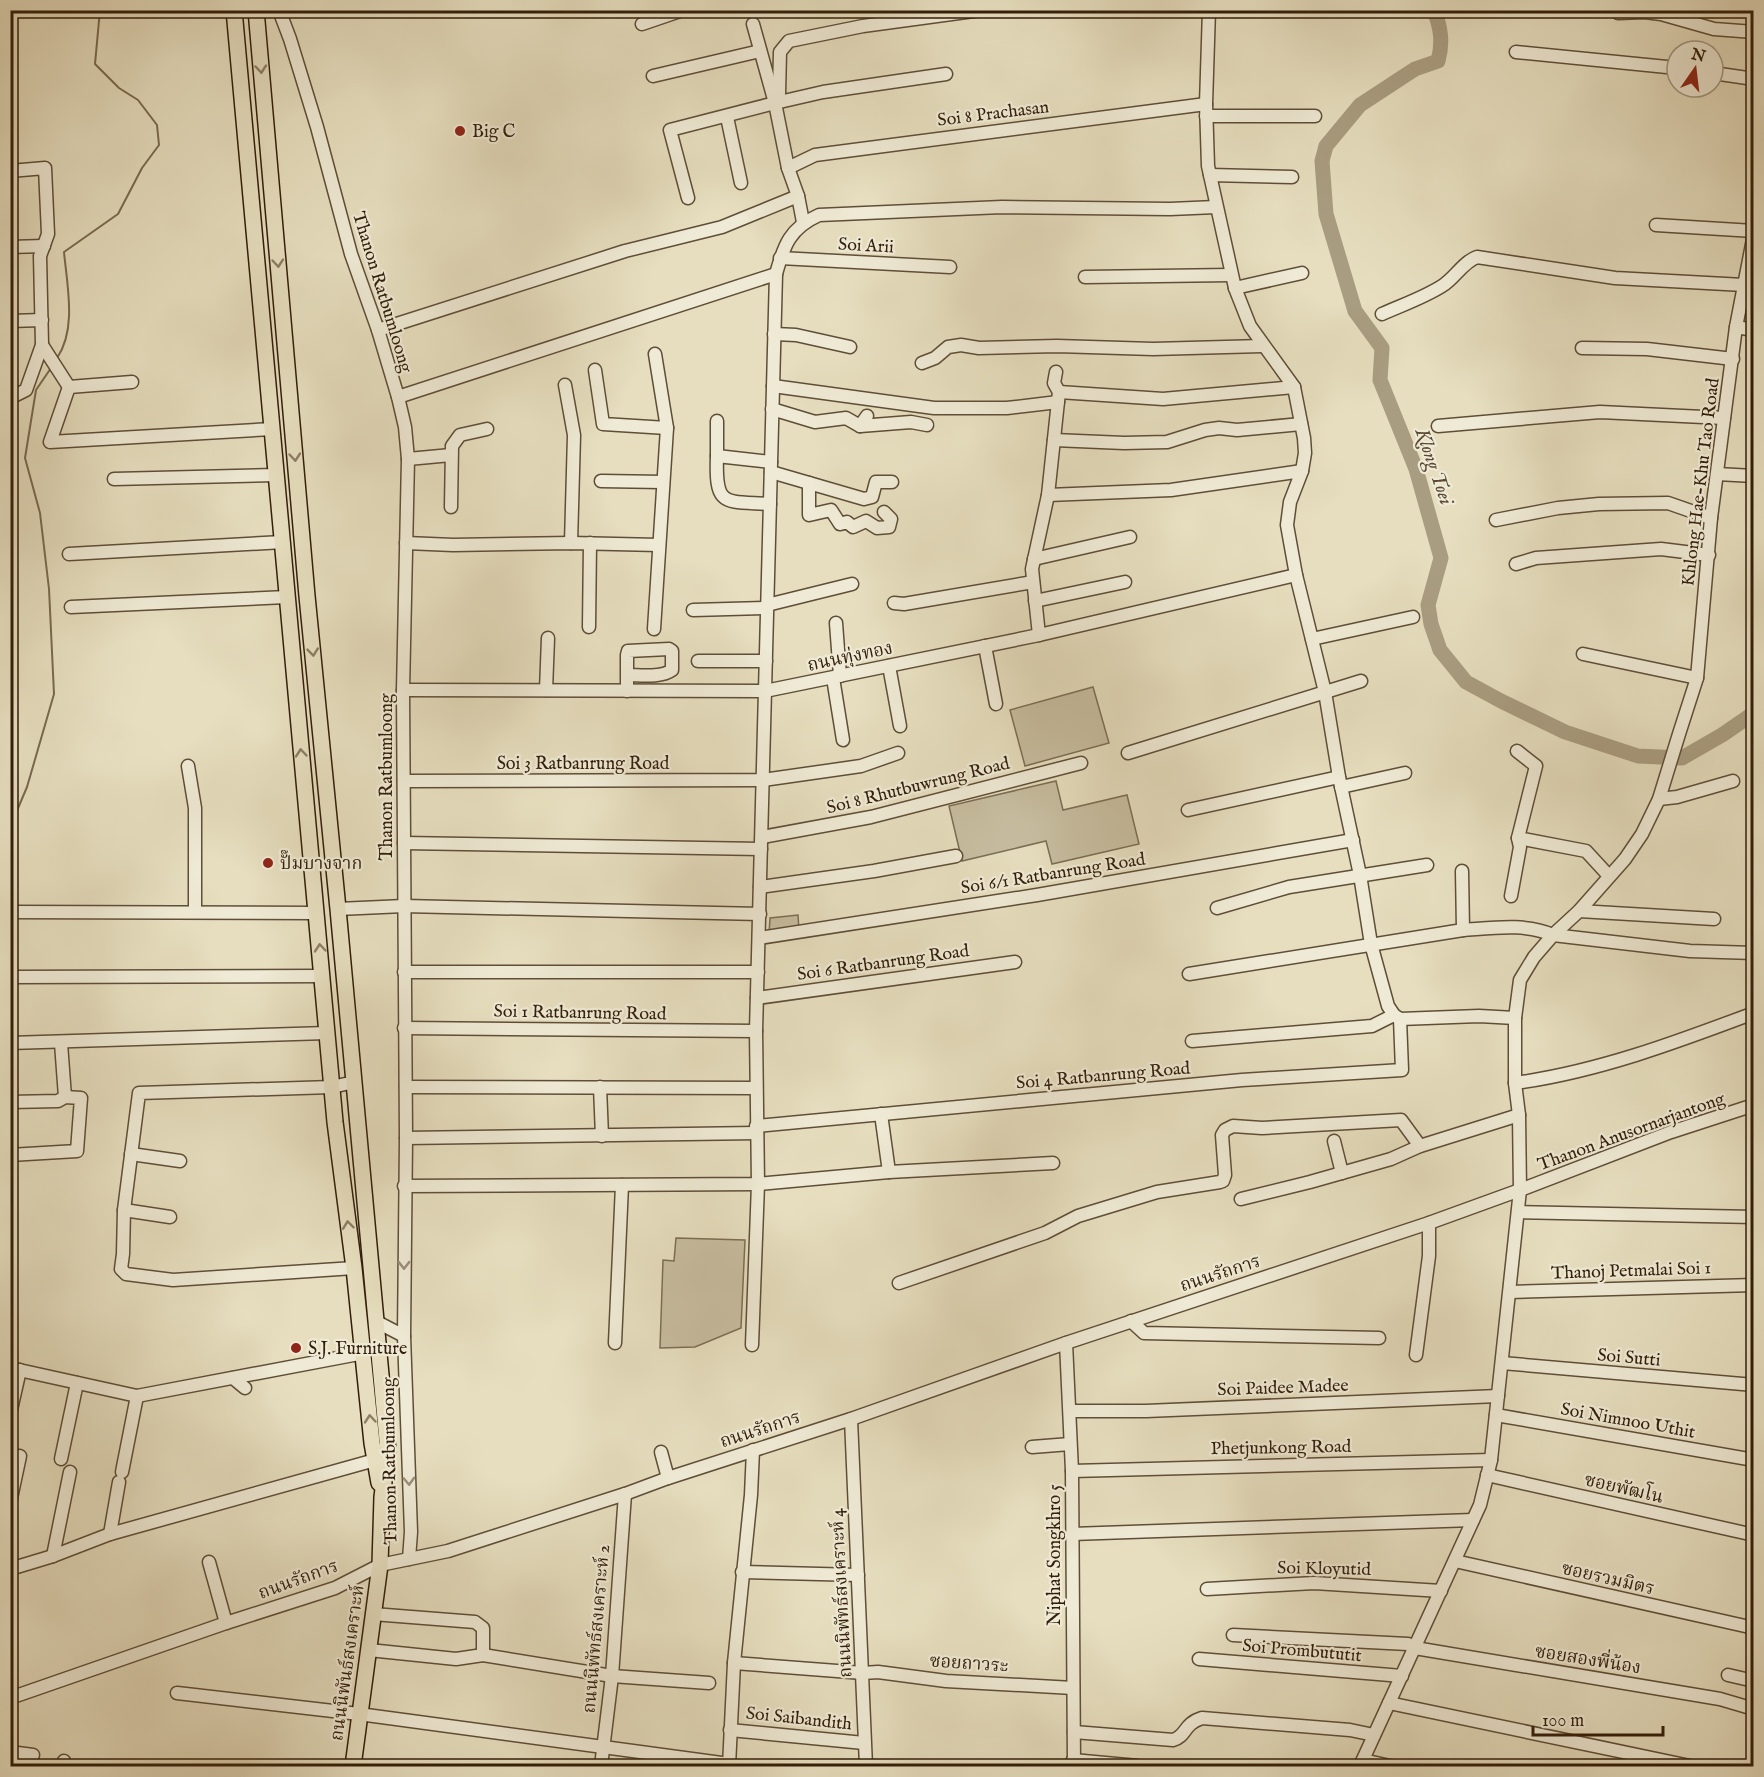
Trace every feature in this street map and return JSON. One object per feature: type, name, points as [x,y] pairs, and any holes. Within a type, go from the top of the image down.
[{"type":"main road","points":[[234,10],[332,1087],[375,1460],[382,1497]]},
{"type":"main road","points":[[257,14],[307,596],[387,1432],[388,1451],[382,1497]]},
{"type":"main road","points":[[288,597],[307,596]]},
{"type":"main road","name":"ถนนนิพันธ์สงเคราะห์","points":[[353,1767],[380,1565],[382,1497]]},
{"type":"street","points":[[642,24],[683,10]]},
{"type":"street","points":[[776,103],[779,94],[780,52],[789,41],[863,26],[981,10]]},
{"type":"street","points":[[1209,10],[1206,110],[1210,175],[1231,275],[1250,326],[1262,346],[1294,387],[1305,453],[1302,471],[1290,502],[1287,525],[1296,575],[1325,692],[1371,944],[1388,1006],[1397,1017]]},
{"type":"street","points":[[257,14],[279,12]]},
{"type":"street","name":"Thanon Ratbumloong","points":[[279,12],[290,39],[314,116],[351,254],[378,330],[398,397],[405,428],[408,459],[403,690],[406,1087],[404,1336],[411,1533],[409,1559]]},
{"type":"street","points":[[1618,13],[1661,14],[1714,29],[1754,32]]},
{"type":"street","points":[[753,24],[776,103],[788,168],[798,196],[803,222]]},
{"type":"street","points":[[653,76],[760,51]]},
{"type":"street","points":[[1516,52],[1665,67]]},
{"type":"street","points":[[688,198],[670,130],[823,92],[946,74]]},
{"type":"street","points":[[1725,75],[1754,79]]},
{"type":"street","name":"Soi 8 Prachasan","points":[[788,168],[815,155],[1206,110],[1315,116]]},
{"type":"street","points":[[727,117],[741,183]]},
{"type":"street","points":[[10,171],[45,168],[48,234],[40,256],[42,345],[26,390],[10,398]]},
{"type":"street","points":[[1210,175],[1292,177]]},
{"type":"street","points":[[378,330],[625,251],[722,227],[798,196]]},
{"type":"street","points":[[752,1345],[758,1184],[756,1031],[774,334],[776,274],[784,244],[803,222],[819,215],[1002,207],[1170,209],[1216,207]]},
{"type":"street","points":[[1656,225],[1754,232]]},
{"type":"street","name":"Khlong Hae-Khu Tao Road","points":[[1361,1763],[1480,1505],[1491,1460],[1520,1190],[1519,1115],[1515,1083],[1515,1018],[1520,980],[1534,957],[1625,859],[1642,834],[1659,798],[1697,678],[1711,518],[1736,327],[1754,232]]},
{"type":"street","points":[[10,247],[44,246]]},
{"type":"street","points":[[1382,314],[1439,288],[1452,280],[1467,262],[1477,257],[1615,278],[1744,285]]},
{"type":"street","name":"Soi Arii","points":[[780,258],[950,267]]},
{"type":"street","points":[[1235,288],[1302,273]]},
{"type":"street","points":[[398,397],[776,274]]},
{"type":"street","points":[[1085,277],[1231,275]]},
{"type":"street","points":[[10,321],[42,320]]},
{"type":"street","points":[[1736,327],[1754,330]]},
{"type":"street","points":[[774,334],[796,335],[850,347]]},
{"type":"street","points":[[42,345],[69,387]]},
{"type":"street","points":[[922,363],[935,358],[948,347],[961,345],[979,348],[1057,346],[1153,349],[1262,346]]},
{"type":"street","points":[[1582,348],[1647,349],[1733,358]]},
{"type":"street","points":[[654,629],[667,428],[655,354]]},
{"type":"street","points":[[595,370],[603,424],[667,428]]},
{"type":"street","points":[[1040,635],[1032,569],[1048,495],[1058,397],[1054,383],[1056,372]]},
{"type":"street","points":[[69,387],[132,382]]},
{"type":"street","points":[[565,385],[574,435],[571,543]]},
{"type":"street","points":[[773,386],[934,408],[1007,408],[1058,397],[1163,399],[1294,387]]},
{"type":"street","points":[[69,387],[50,442],[272,429]]},
{"type":"street","points":[[772,409],[815,422],[846,418],[927,425]]},
{"type":"street","points":[[1438,426],[1600,412],[1724,418]]},
{"type":"street","points":[[717,421],[718,488],[721,496],[728,501],[770,504]]},
{"type":"street","points":[[1054,440],[1167,442],[1205,430],[1237,430],[1301,424]]},
{"type":"street","points":[[451,507],[452,446],[460,435],[487,429]]},
{"type":"street","points":[[408,459],[451,455]]},
{"type":"street","points":[[717,456],[771,467],[808,483],[864,500],[872,497],[876,482],[892,482]]},
{"type":"street","points":[[1048,495],[1172,490],[1302,471]]},
{"type":"street","points":[[1717,474],[1754,476]]},
{"type":"street","points":[[114,479],[276,475]]},
{"type":"street","points":[[601,481],[663,482]]},
{"type":"street","points":[[808,483],[809,515],[831,510],[840,524],[847,522],[853,527],[866,521],[877,528],[889,527],[891,519],[884,512]]},
{"type":"street","points":[[1496,520],[1558,508],[1599,504],[1668,503],[1711,518]]},
{"type":"street","points":[[1034,559],[1130,537]]},
{"type":"street","points":[[69,554],[283,542]]},
{"type":"street","points":[[406,543],[659,545]]},
{"type":"street","points":[[589,627],[590,543]]},
{"type":"street","points":[[1516,564],[1536,558],[1661,549],[1709,555]]},
{"type":"street","name":"ถนนทุ่งทอง","points":[[403,690],[765,691],[1040,635],[1296,575]]},
{"type":"street","points":[[894,603],[904,604],[1033,582]]},
{"type":"street","points":[[1035,601],[1125,582]]},
{"type":"street","points":[[693,610],[767,606],[852,584]]},
{"type":"street","points":[[71,606],[288,597]]},
{"type":"street","points":[[1312,639],[1413,617]]},
{"type":"street","points":[[836,623],[837,677],[843,740]]},
{"type":"street","points":[[546,690],[548,638]]},
{"type":"street","points":[[985,646],[996,704]]},
{"type":"street","points":[[1583,654],[1697,678]]},
{"type":"street","points":[[698,661],[766,661]]},
{"type":"street","points":[[889,666],[900,726]]},
{"type":"street","points":[[627,675],[627,691]]},
{"type":"street","points":[[1128,753],[1361,681]]},
{"type":"street","points":[[1511,896],[1520,847],[1518,838],[1536,766],[1517,751]]},
{"type":"street","name":"Soi 3 Ratbanrung Road","points":[[404,781],[763,780],[861,766],[898,753]]},
{"type":"street","name":"Soi 8 Rhutbuwrung Road","points":[[404,843],[762,843],[1081,763]]},
{"type":"street","points":[[188,766],[195,808],[195,912]]},
{"type":"street","points":[[1188,810],[1340,782],[1405,773]]},
{"type":"street","points":[[1659,798],[1677,797],[1733,781]]},
{"type":"street","points":[[1518,838],[1586,851],[1609,876]]},
{"type":"street","name":"Soi 6/1 Ratbanrung Road","points":[[759,938],[1037,895],[1353,840]]},
{"type":"street","points":[[760,887],[874,871],[956,856]]},
{"type":"street","points":[[1217,908],[1289,887],[1427,866]]},
{"type":"street","points":[[1462,871],[1463,930]]},
{"type":"street","points":[[338,909],[404,906],[760,914]]},
{"type":"street","points":[[1579,911],[1714,919]]},
{"type":"street","points":[[10,912],[316,912]]},
{"type":"street","points":[[1189,974],[1463,930],[1525,928],[1538,929],[1553,935],[1690,951],[1753,950]]},
{"type":"street","name":"Soi 6 Ratbanrung Road","points":[[757,998],[1015,962]]},
{"type":"street","points":[[404,972],[758,972]]},
{"type":"street","points":[[10,977],[322,976]]},
{"type":"street","points":[[1515,1083],[1552,1078],[1637,1054],[1754,1013]]},
{"type":"street","points":[[1192,1041],[1372,1026],[1397,1017],[1515,1018]]},
{"type":"street","name":"Soi 4 Ratbanrung Road","points":[[406,1138],[602,1136],[757,1129],[881,1114],[1242,1080],[1402,1070],[1397,1017]]},
{"type":"street","name":"Soi 1 Ratbanrung Road","points":[[404,1028],[756,1031]]},
{"type":"street","points":[[10,1043],[327,1033]]},
{"type":"street","points":[[61,1043],[65,1097]]},
{"type":"street","points":[[354,1083],[332,1087],[139,1093],[124,1210],[121,1269],[126,1274],[173,1280],[354,1268]]},
{"type":"street","points":[[406,1087],[756,1088]]},
{"type":"street","points":[[600,1087],[602,1136]]},
{"type":"street","points":[[10,1102],[58,1101],[65,1097],[81,1098],[77,1151],[10,1155]]},
{"type":"street","name":"Thanon Anusornarjantong","points":[[1520,1190],[1671,1132],[1754,1105]]},
{"type":"street","points":[[881,1114],[889,1173]]},
{"type":"street","points":[[1241,1199],[1391,1159],[1420,1146],[1519,1115]]},
{"type":"street","points":[[899,1283],[1045,1233],[1078,1216],[1157,1192],[1223,1181],[1225,1175],[1222,1135],[1225,1130],[1233,1126],[1262,1128],[1401,1120],[1420,1146]]},
{"type":"street","points":[[1334,1141],[1342,1173]]},
{"type":"street","points":[[131,1154],[180,1161]]},
{"type":"street","points":[[404,1186],[758,1184],[889,1173],[1053,1164]]},
{"type":"street","points":[[615,1343],[621,1185]]},
{"type":"street","name":"ถนนรัถการ","points":[[10,1698],[335,1588],[380,1565],[448,1551],[625,1494],[1520,1190]]},
{"type":"street","points":[[124,1210],[170,1217]]},
{"type":"street","points":[[1518,1212],[1754,1217]]},
{"type":"street","points":[[1416,1355],[1429,1256],[1428,1223]]},
{"type":"street","name":"Thanoj Petmalai Soi 1","points":[[1510,1292],[1754,1285]]},
{"type":"street","points":[[1131,1321],[1144,1333],[1379,1338]]},
{"type":"street","points":[[377,1322],[404,1336]]},
{"type":"street","name":"Niphat Songkhro 5","points":[[1066,1343],[1072,1470],[1073,1763]]},
{"type":"street","points":[[10,1414],[15,1369],[138,1396],[364,1353]]},
{"type":"street","name":"Soi Sutti","points":[[1502,1363],[1754,1385]]},
{"type":"street","points":[[233,1378],[245,1388]]},
{"type":"street","points":[[61,1459],[77,1383]]},
{"type":"street","points":[[110,1534],[138,1396]]},
{"type":"street","name":"Soi Paidee Madee","points":[[1070,1411],[1146,1411],[1498,1396]]},
{"type":"street","name":"Soi Nimnoo Uthit","points":[[1496,1415],[1754,1460]]},
{"type":"street","points":[[387,1432],[406,1416]]},
{"type":"street","name":"ถนนนิพัทธ์สงเคราะห์ 4","points":[[851,1419],[866,1767]]},
{"type":"street","points":[[1032,1447],[1070,1444]]},
{"type":"street","points":[[177,1693],[359,1714],[729,1765],[734,1663],[751,1495],[753,1450]]},
{"type":"street","points":[[661,1452],[668,1478]]},
{"type":"street","points":[[10,1503],[20,1456]]},
{"type":"street","points":[[10,1569],[53,1556],[110,1534],[375,1460]]},
{"type":"street","name":"Phetjunkong Road","points":[[1072,1470],[1491,1460]]},
{"type":"street","points":[[53,1556],[70,1472]]},
{"type":"street","name":"ซอยพัฒโน","points":[[1487,1475],[1754,1535]]},
{"type":"street","name":"ถนนนิพัทธ์สงเคราะห์ 2","points":[[601,1767],[612,1676],[625,1494]]},
{"type":"street","points":[[1072,1534],[1473,1520]]},
{"type":"street","name":"ซอยรวมมิตร","points":[[1455,1561],[1754,1628]]},
{"type":"street","points":[[209,1562],[226,1623]]},
{"type":"street","points":[[742,1572],[858,1575]]},
{"type":"street","name":"Soi Kloyutid","points":[[1207,1589],[1314,1583],[1441,1591]]},
{"type":"street","points":[[373,1614],[475,1622],[483,1628],[483,1655]]},
{"type":"street","name":"ซอยสองพี่น้อง","points":[[1233,1635],[1408,1644],[1416,1648],[1720,1699],[1754,1709]]},
{"type":"street","points":[[369,1650],[456,1659],[483,1655],[612,1676],[709,1683]]},
{"type":"street","name":"Soi Prombututit","points":[[1199,1659],[1402,1676]]},
{"type":"street","name":"ซอยถาวระ","points":[[734,1663],[863,1673],[878,1672],[946,1681],[1073,1688]]},
{"type":"street","points":[[1728,1675],[1754,1681]]},
{"type":"street","points":[[1389,1703],[1682,1766]]},
{"type":"street","points":[[1074,1732],[1173,1740],[1181,1737],[1188,1725],[1202,1718],[1350,1730],[1374,1735]]},
{"type":"street","name":"Soi Saibandith","points":[[730,1730],[864,1743]]},
{"type":"street","points":[[10,1752],[33,1755]]},
{"type":"street","points":[[1073,1763],[1138,1767]]},
{"type":"street","points":[[1361,1763],[1390,1767]]},
{"type":"shaded area","points":[[1093,687],[1109,743],[1025,766],[1010,710]]},
{"type":"shaded area","points":[[1056,781],[1063,810],[1127,795],[1139,844],[1052,864],[1046,841],[962,861],[949,806]]},
{"type":"shaded area","points":[[798,915],[799,930],[769,934],[770,918]]},
{"type":"shaded area","points":[[676,1238],[745,1240],[741,1328],[695,1347],[660,1348],[663,1260],[674,1261]]},
{"type":"waterway","points":[[57,358],[67,334],[69,320],[64,252],[118,214],[142,168],[159,145],[157,125],[138,100],[119,88],[95,64],[100,10]]},
{"type":"waterway","name":"Klong Toei","points":[[1434,10],[1440,36],[1438,61],[1415,69],[1360,105],[1326,146],[1322,161],[1326,214],[1355,311],[1382,348],[1380,380],[1416,469],[1441,558],[1428,605],[1431,624],[1440,650],[1466,682],[1501,701],[1565,732],[1638,756],[1682,758],[1754,713]]},
{"type":"waterway","points":[[10,827],[27,787],[54,694],[49,589],[40,513],[25,458],[36,390],[51,368]]},
{"type":"place","name":"Big C","points":[[460,131]]},
{"type":"place","name":"ปั๊มบางจาก","points":[[268,863]]},
{"type":"place","name":"S.J. Furniture","points":[[296,1348]]}]
